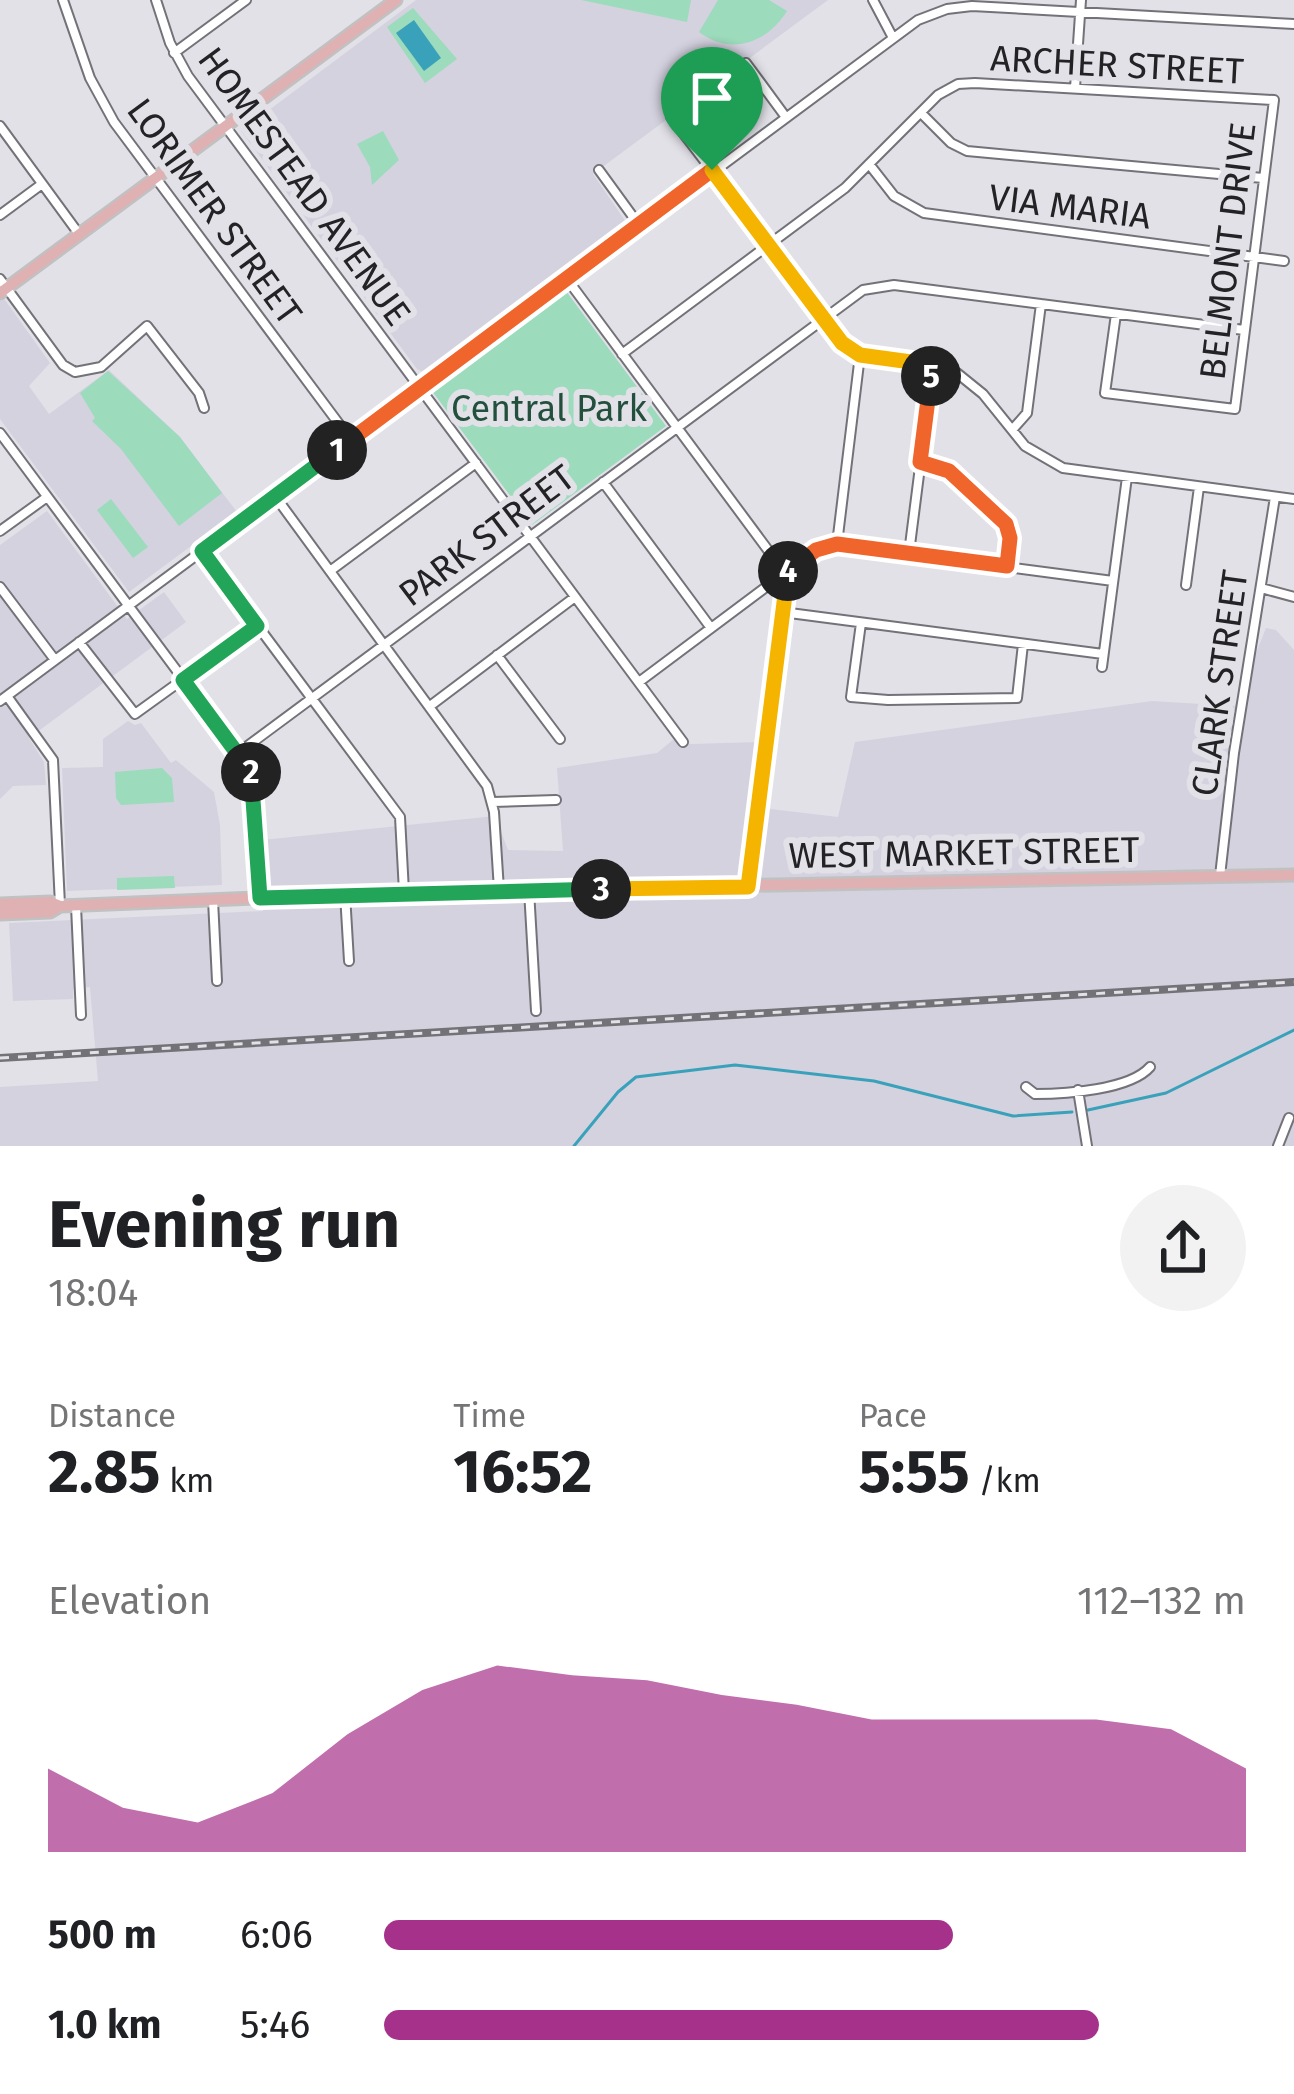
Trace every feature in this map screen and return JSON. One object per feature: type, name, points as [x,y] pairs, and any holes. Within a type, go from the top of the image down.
[{"type":"main road","points":[[2,286],[80,234],[397,0]]},
{"type":"main road","name":"WEST MARKET STREET","points":[[0,904],[1294,875]]},
{"type":"main road","name":"WEST MARKET STREET","points":[[0,914],[50,912],[60,906]]},
{"type":"street","name":"LORIMER STREET","points":[[63,0],[97,93],[351,440]]},
{"type":"street","name":"HOMESTEAD AVENUE","points":[[156,0],[174,53],[683,742]]},
{"type":"street","points":[[174,53],[246,0]]},
{"type":"street","points":[[873,0],[892,36]]},
{"type":"street","points":[[1075,88],[1081,0]]},
{"type":"street","points":[[60,906],[53,760],[3,698],[892,36],[927,15],[959,7],[1294,25]]},
{"type":"street","points":[[746,64],[785,116]]},
{"type":"street","name":"ARCHER STREET","points":[[622,354],[845,188],[938,95],[958,84],[1274,100]]},
{"type":"street","name":"BELMONT DRIVE","points":[[1116,314],[1106,393],[1234,409],[1274,100]]},
{"type":"street","points":[[921,113],[951,143],[967,151],[1263,178]]},
{"type":"street","points":[[671,117],[842,343],[860,355],[933,365],[970,382],[1032,452],[1056,465],[1294,499]]},
{"type":"street","points":[[0,126],[80,234]]},
{"type":"street","name":"VIA MARIA","points":[[869,164],[894,196],[923,213],[1284,261]]},
{"type":"street","points":[[598,170],[639,225]]},
{"type":"street","points":[[0,215],[43,184]]},
{"type":"street","points":[[567,279],[785,573],[748,887]]},
{"type":"street","name":"PARK STREET","points":[[238,753],[859,292],[887,285],[1244,330]]},
{"type":"street","points":[[2,286],[63,365],[75,372],[101,367],[147,326],[199,393],[204,408]]},
{"type":"street","points":[[1012,430],[1027,413],[1041,304]]},
{"type":"street","points":[[837,544],[860,355]]},
{"type":"street","points":[[908,553],[933,365]]},
{"type":"street","points":[[0,433],[253,773],[260,898]]},
{"type":"street","points":[[920,462],[949,471],[1006,524],[1010,538],[1007,566]]},
{"type":"street","points":[[330,571],[476,463]]},
{"type":"street","points":[[1102,668],[1126,478]]},
{"type":"street","points":[[603,482],[711,628]]},
{"type":"street","points":[[1186,585],[1199,487]]},
{"type":"street","points":[[0,531],[48,496]]},
{"type":"street","points":[[274,496],[482,776],[493,802],[500,890]]},
{"type":"street","name":"CLARK STREET","points":[[1220,877],[1275,497]]},
{"type":"street","points":[[639,682],[816,550],[837,544],[1113,580]]},
{"type":"street","points":[[202,551],[400,818],[404,892]]},
{"type":"street","points":[[0,587],[55,660]]},
{"type":"street","points":[[1260,588],[1294,597]]},
{"type":"street","points":[[430,706],[575,597]]},
{"type":"street","points":[[782,612],[1103,655]]},
{"type":"street","points":[[861,623],[851,697],[1017,698],[1023,644]]},
{"type":"street","points":[[79,642],[135,714],[257,626]]},
{"type":"street","points":[[497,655],[560,739]]},
{"type":"street","points":[[493,802],[556,800]]},
{"type":"street","points":[[529,890],[536,1011]]},
{"type":"street","points":[[345,894],[349,961]]},
{"type":"street","points":[[213,899],[218,981]]},
{"type":"street","points":[[76,905],[81,1015]]},
{"type":"street","points":[[1026,1087],[1035,1094],[1131,1082],[1150,1067]]},
{"type":"street","points":[[1078,1090],[1087,1146]]},
{"type":"street","points":[[1278,1146],[1289,1118]]},
{"type":"shaded area","points":[[416,0],[828,0],[593,174],[626,222],[423,372],[241,131]]},
{"type":"shaded area","points":[[0,293],[50,363],[29,386],[49,414],[109,370],[179,436],[237,512],[129,592],[0,419]]},
{"type":"shaded area","points":[[47,511],[127,619],[164,592],[186,622],[29,738],[44,762],[46,785],[13,786],[0,799],[0,545]]},
{"type":"shaded area","points":[[1266,628],[1276,630],[1294,650],[1294,1146],[0,1146],[0,1087],[98,1081],[90,987],[73,989],[73,999],[13,1001],[9,923],[263,911],[262,840],[495,816],[508,850],[563,851],[557,768],[657,753],[674,739],[691,744],[760,742],[761,808],[838,817],[855,742],[1152,701],[1235,706]]},
{"type":"shaded area","points":[[128,721],[141,723],[171,763],[176,760],[214,792],[222,885],[67,891],[62,768],[103,767],[103,739]]},
{"type":"green space","points":[[581,0],[691,0],[687,22]]},
{"type":"green space","points":[[718,0],[769,0],[787,11],[759,38],[723,43],[699,32]]},
{"type":"green space","points":[[413,8],[457,59],[425,83],[387,27]]},
{"type":"green space","points":[[383,131],[399,160],[372,185],[370,167],[357,144]]},
{"type":"green space","name":"Central Park","points":[[566,291],[666,426],[532,525],[432,391]]},
{"type":"green space","points":[[108,371],[180,437],[222,493],[179,526],[121,449],[92,421],[95,418],[80,393]]},
{"type":"green space","points":[[111,499],[148,547],[133,558],[97,510]]},
{"type":"green space","points":[[162,768],[172,778],[174,802],[121,805],[116,798],[115,772]]},
{"type":"green space","points":[[174,876],[175,888],[117,890],[117,878]]},
{"type":"water","points":[[414,20],[441,58],[424,71],[396,33]]},
{"type":"waterway","points":[[1088,1110],[1166,1093],[1294,1030]]},
{"type":"waterway","points":[[574,1146],[636,1077],[735,1065],[874,1081],[1013,1116],[1072,1112]]},
{"type":"railway","points":[[0,1058],[1294,982]]},
{"type":"route","points":[[712,170],[846,347],[865,356],[933,365],[920,462],[944,467],[1006,524],[1010,538],[1007,566],[837,544],[816,550],[785,573],[748,887],[260,898],[253,773],[183,680],[257,626],[202,551],[712,170]]}]
